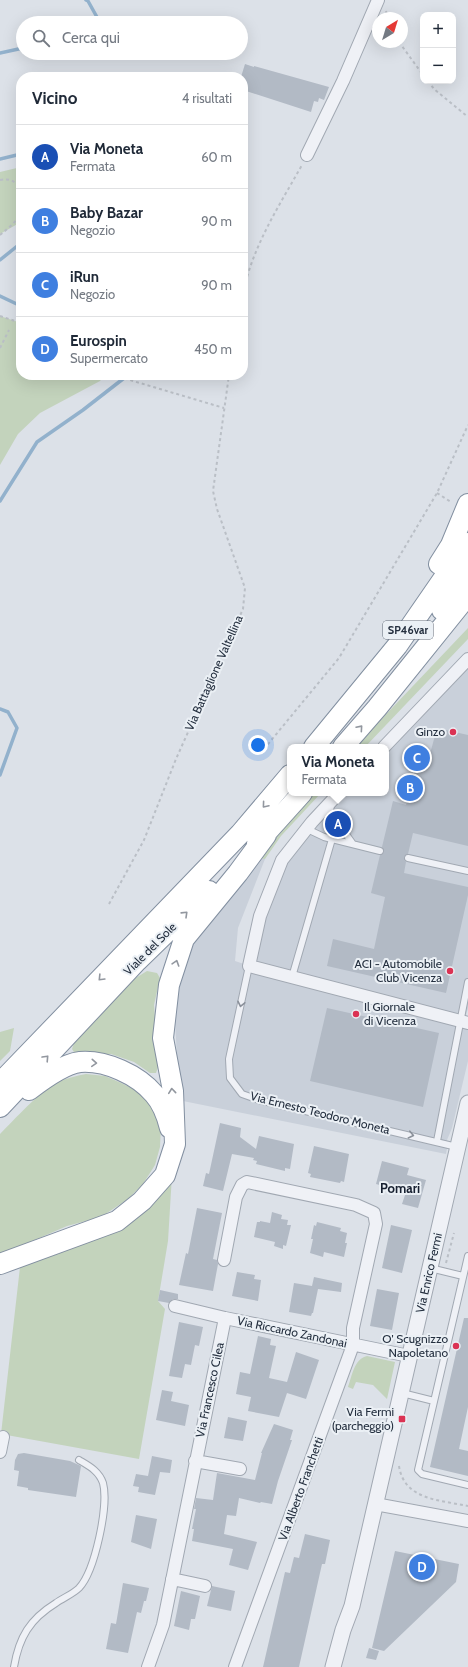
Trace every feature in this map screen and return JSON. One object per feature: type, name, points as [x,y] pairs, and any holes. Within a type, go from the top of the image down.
[{"type":"highway","points":[[317,744],[342,714],[451,545],[461,503]]},
{"type":"highway","name":"SP46var","points":[[342,714],[397,646],[468,543]]},
{"type":"highway","name":"SP46var","points":[[377,708],[468,569]]},
{"type":"highway","points":[[346,744],[377,708],[468,595]]},
{"type":"highway","name":"Viale del Sole","points":[[0,1083],[240,834],[287,779]]},
{"type":"highway","name":"Viale del Sole","points":[[0,1107],[137,961],[266,835],[299,796]]},
{"type":"highway","points":[[0,1264],[117,1220],[142,1201],[165,1175],[175,1144],[173,1091],[163,1038],[169,985],[184,939],[238,873],[266,835]]},
{"type":"highway","points":[[0,1112],[51,1073],[79,1062],[108,1064],[131,1075],[154,1094],[166,1112],[175,1144]]},
{"type":"street","points":[[307,155],[343,81],[378,0]]},
{"type":"street","points":[[387,744],[468,659]]},
{"type":"street","name":"Via Ernesto Teodoro Moneta","points":[[249,966],[260,916],[282,860],[307,828],[335,797]]},
{"type":"street","points":[[249,966],[464,1022]]},
{"type":"street","name":"Via Enrico Fermi","points":[[332,1667],[342,1630],[352,1606],[400,1392],[468,1103]]},
{"type":"street","name":"Via Alberto Franchetti","points":[[224,1260],[236,1197],[242,1185],[247,1182],[356,1205],[374,1213],[376,1224],[352,1328],[353,1345],[235,1667]]},
{"type":"street","name":"Via Riccardo Zandonai","points":[[175,1306],[225,1318],[409,1356]]},
{"type":"street","name":"Via Francesco Cilea","points":[[148,1667],[163,1625],[225,1318]]},
{"type":"street","points":[[0,1452],[3,1437]]},
{"type":"street","points":[[195,1461],[240,1469]]},
{"type":"street","points":[[375,1504],[468,1521]]},
{"type":"street","points":[[172,1579],[205,1586]]},
{"type":"street","name":"Via Enrico Fermi","points":[[343,1667],[353,1624],[352,1606]]},
{"type":"lane","points":[[335,797],[330,812],[353,844]]},
{"type":"lane","points":[[307,828],[332,839],[380,851]]},
{"type":"lane","points":[[292,977],[332,839]]},
{"type":"lane","points":[[408,858],[468,871]]},
{"type":"lane","name":"Via Ernesto Teodoro Moneta","points":[[249,966],[229,1059],[230,1078],[242,1094],[259,1100],[458,1147]]},
{"type":"lane","points":[[437,1141],[464,1022],[468,982]]},
{"type":"lane","points":[[468,1256],[418,1470],[422,1474],[468,1485]]},
{"type":"lane","points":[[430,1268],[463,1276]]},
{"type":"lane","points":[[400,1392],[434,1401]]},
{"type":"lane","points":[[14,1667],[20,1643],[32,1621],[41,1612],[78,1589],[85,1580],[100,1536],[105,1499],[103,1482],[98,1473],[79,1460]]},
{"type":"path","points":[[404,48],[420,70]]},
{"type":"path","points":[[430,84],[434,90],[468,117]]},
{"type":"path","points":[[248,270],[255,254],[307,155]]},
{"type":"path","points":[[0,180],[7,178],[16,182]]},
{"type":"path","points":[[0,235],[16,220]]},
{"type":"path","points":[[0,316],[16,321]]},
{"type":"path","points":[[0,348],[9,330]]},
{"type":"path","points":[[130,380],[224,408]]},
{"type":"path","name":"Via Battaglione Valtellina","points":[[109,904],[144,840],[176,759],[244,609],[245,588],[217,510],[213,491],[228,380]]},
{"type":"path","points":[[264,749],[339,658],[437,493],[468,425]]},
{"type":"path","points":[[437,493],[461,503]]},
{"type":"path","points":[[444,1272],[454,1233]]},
{"type":"path","points":[[399,1465],[400,1476],[408,1487],[420,1496],[468,1506]]},
{"type":"shaded area","points":[[468,659],[468,1008],[463,1027],[468,1028],[468,1061],[452,1128],[447,1140],[448,1143],[446,1154],[183,1101],[177,1057],[175,1021],[176,1003],[183,968],[198,931],[257,858],[265,859],[238,928],[235,961],[247,965],[276,869],[337,796],[389,796],[389,744]]},
{"type":"green space","points":[[16,168],[16,225],[0,234],[0,172]]},
{"type":"green space","points":[[0,316],[16,321],[16,380],[101,380],[40,413],[18,434],[0,465]]},
{"type":"green space","points":[[468,628],[468,639],[368,744],[358,744]]},
{"type":"green space","points":[[309,796],[318,796],[281,836],[265,859],[257,858]]},
{"type":"green space","points":[[147,971],[157,973],[160,978],[154,1005],[159,1064],[156,1073],[150,1073],[134,1062],[111,1054],[76,1055],[72,1049],[74,1043],[134,979]]},
{"type":"green space","points":[[14,1028],[10,1051],[0,1061],[0,1032]]},
{"type":"green space","points":[[86,1074],[105,1076],[138,1091],[153,1107],[161,1126],[160,1147],[155,1165],[143,1184],[128,1199],[101,1217],[67,1226],[0,1255],[0,1134],[27,1106],[49,1087],[75,1076]]},
{"type":"green space","points":[[172,1175],[168,1241],[158,1301],[165,1309],[139,1459],[1,1434],[20,1267],[40,1259]]},
{"type":"green space","points":[[367,1356],[395,1362],[387,1399],[373,1385],[356,1382],[353,1389],[348,1387],[356,1364]]},
{"type":"building","points":[[245,64],[329,87],[324,100],[319,98],[318,102],[314,101],[311,112],[248,92],[248,72],[243,72]]},
{"type":"building","points":[[437,728],[468,735],[468,846],[413,833],[408,854],[404,857],[406,862],[404,873],[468,887],[468,895],[446,993],[327,966],[333,939],[374,949],[385,897],[371,893],[380,855],[384,852],[382,847],[393,801],[406,805],[419,752],[430,754]]},
{"type":"building","points":[[327,1008],[439,1033],[423,1107],[310,1081]]},
{"type":"building","points":[[220,1123],[241,1128],[240,1137],[256,1149],[259,1136],[294,1144],[290,1169],[285,1168],[285,1171],[256,1164],[257,1161],[253,1160],[254,1158],[232,1154],[223,1191],[203,1186],[206,1173],[209,1174]]},
{"type":"building","points":[[314,1146],[349,1154],[344,1182],[341,1181],[340,1183],[310,1177],[311,1174],[308,1173]]},
{"type":"building","points":[[382,1161],[409,1168],[407,1175],[426,1180],[418,1208],[402,1204],[406,1192],[376,1184]]},
{"type":"building","points":[[197,1208],[222,1213],[213,1259],[217,1260],[218,1264],[213,1291],[179,1285],[186,1253],[188,1254]]},
{"type":"building","points":[[272,1212],[282,1215],[281,1219],[288,1220],[287,1225],[291,1225],[286,1246],[283,1245],[283,1249],[274,1246],[275,1242],[254,1237],[257,1222],[260,1221],[270,1223]]},
{"type":"building","points":[[317,1222],[341,1228],[340,1231],[347,1233],[345,1243],[347,1243],[344,1257],[324,1252],[323,1257],[310,1253],[314,1225],[316,1226]]},
{"type":"building","points":[[391,1225],[412,1230],[402,1273],[382,1268]]},
{"type":"building","points":[[237,1272],[255,1275],[254,1279],[261,1280],[258,1301],[232,1296]]},
{"type":"building","points":[[314,1277],[342,1283],[341,1292],[318,1289],[311,1316],[289,1312],[294,1283],[312,1286]]},
{"type":"building","points":[[377,1289],[399,1293],[392,1330],[370,1326]]},
{"type":"building","points":[[160,1290],[178,1294],[178,1299],[173,1299],[169,1303],[158,1301]]},
{"type":"building","points":[[464,1318],[468,1318],[468,1407],[459,1449],[468,1451],[468,1476],[430,1467]]},
{"type":"building","points":[[179,1322],[203,1327],[199,1346],[195,1345],[191,1365],[185,1364],[182,1378],[169,1376]]},
{"type":"building","points":[[258,1336],[271,1339],[270,1345],[276,1346],[269,1378],[287,1382],[296,1352],[319,1360],[306,1399],[287,1393],[279,1417],[248,1411],[251,1397],[236,1394],[240,1372],[250,1374]]},
{"type":"building","points":[[162,1390],[173,1392],[171,1401],[189,1405],[185,1426],[156,1420]]},
{"type":"building","points":[[228,1417],[247,1421],[243,1441],[224,1438]]},
{"type":"building","points":[[274,1424],[293,1430],[290,1440],[292,1440],[272,1504],[239,1498],[236,1516],[227,1515],[224,1534],[257,1542],[248,1570],[229,1565],[233,1549],[192,1541],[194,1529],[192,1529],[196,1509],[194,1509],[196,1498],[213,1500],[217,1473],[255,1480],[261,1453]]},
{"type":"building","points":[[24,1453],[70,1461],[81,1466],[76,1497],[28,1490],[28,1488],[17,1486],[19,1471],[14,1470],[15,1460],[18,1454]]},
{"type":"building","points":[[152,1456],[172,1460],[170,1473],[160,1472],[155,1495],[138,1492],[139,1487],[133,1486],[136,1474],[148,1476]]},
{"type":"building","points":[[136,1515],[157,1519],[151,1549],[131,1542]]},
{"type":"building","points":[[305,1534],[330,1540],[325,1564],[322,1564],[299,1667],[263,1667],[285,1572],[290,1573],[294,1557],[299,1558]]},
{"type":"building","points":[[395,1551],[459,1564],[456,1582],[384,1651],[372,1648]]},
{"type":"building","points":[[123,1583],[149,1588],[141,1613],[137,1612],[128,1653],[106,1649],[111,1623],[116,1624]]},
{"type":"building","points":[[212,1586],[235,1591],[231,1611],[207,1606]]},
{"type":"building","points":[[181,1591],[200,1596],[195,1619],[191,1619],[189,1630],[174,1626]]},
{"type":"building","points":[[369,1648],[379,1651],[376,1660],[366,1658]]},
{"type":"waterway","points":[[86,0],[96,16]]},
{"type":"waterway","points":[[0,53],[16,50]]},
{"type":"waterway","points":[[0,159],[16,155]]},
{"type":"waterway","points":[[0,260],[16,247]]},
{"type":"waterway","points":[[0,296],[16,304]]},
{"type":"waterway","points":[[0,501],[37,442],[83,410],[122,380]]},
{"type":"waterway","points":[[0,709],[8,712],[17,728],[0,775]]},
{"type":"place","name":"Ginzo","points":[[453,732]]},
{"type":"place","name":"iRun","points":[[417,758]]},
{"type":"place","name":"Baby Bazar","points":[[410,788]]},
{"type":"place","name":"Via Moneta","points":[[338,824]]},
{"type":"place","name":"ACI - Automobile Club Vicenza","points":[[450,971]]},
{"type":"place","name":"Il Giornale di Vicenza","points":[[356,1014]]},
{"type":"place","name":"O' Scugnizzo Napoletano","points":[[456,1346]]},
{"type":"place","name":"Via Fermi (parcheggio)","points":[[402,1419]]},
{"type":"place","name":"Eurospin","points":[[422,1567]]},
{"type":"district","name":"Pomari","points":[[400,1188]]}]
